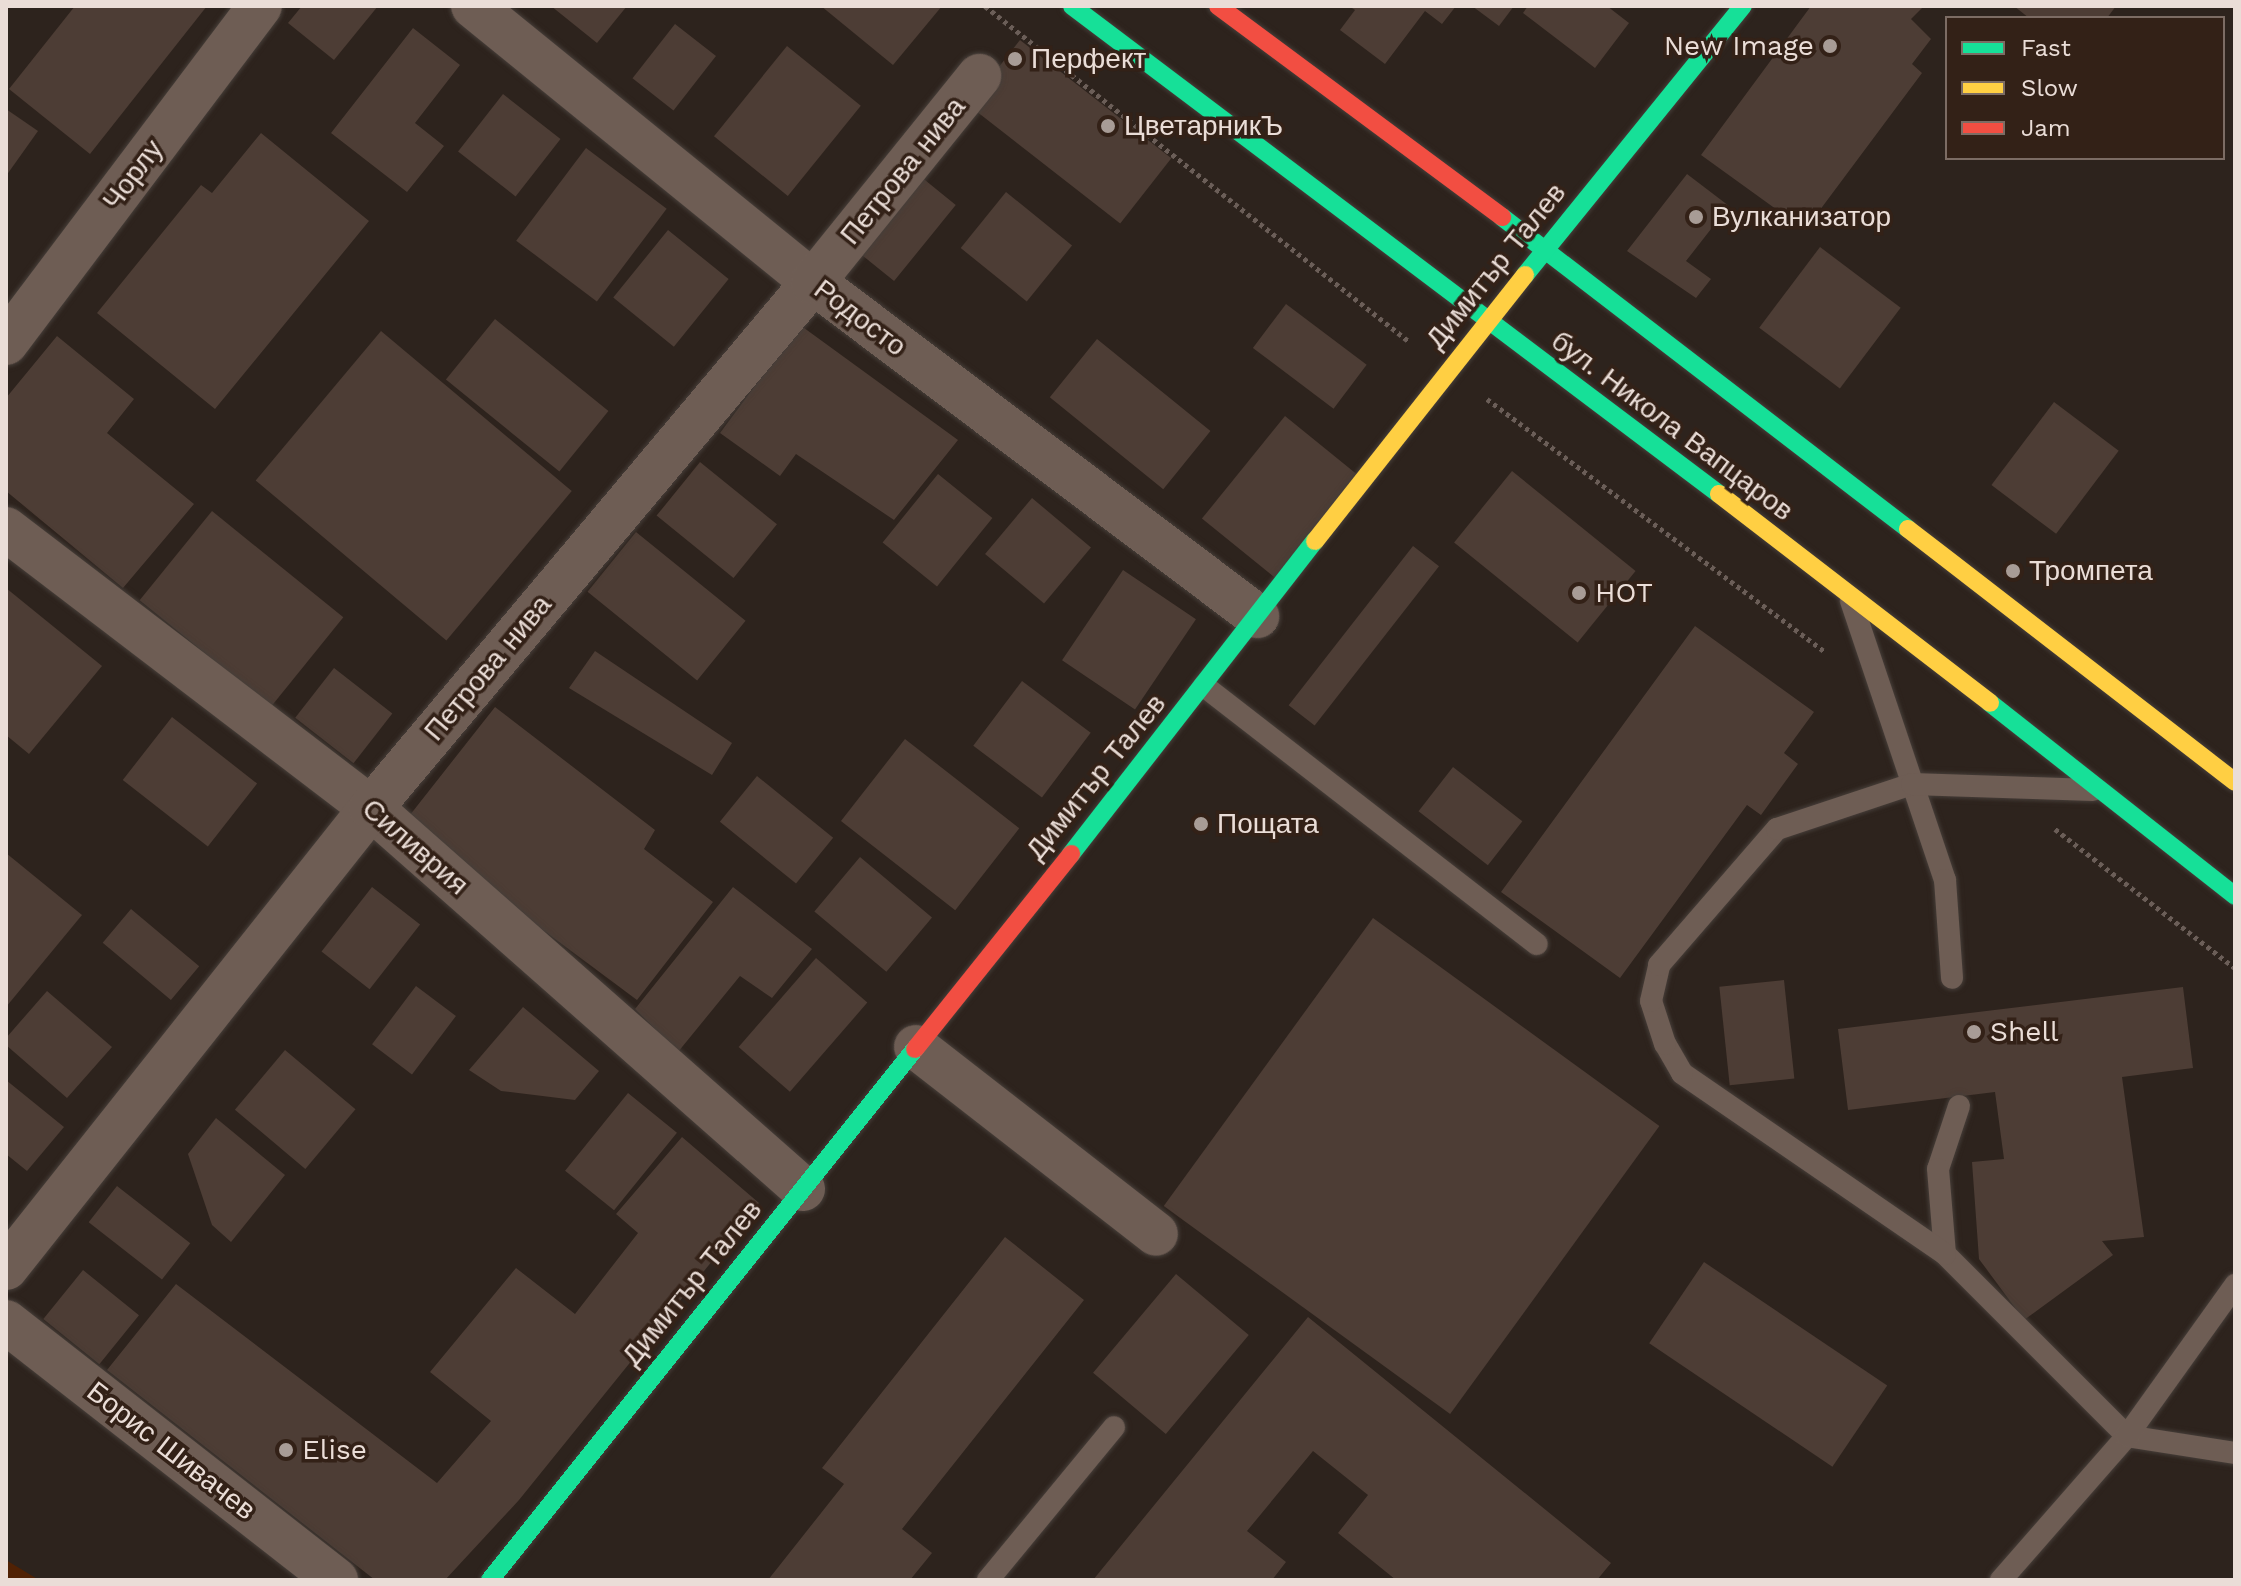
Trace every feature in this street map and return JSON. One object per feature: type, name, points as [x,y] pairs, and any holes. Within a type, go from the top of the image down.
[{"type":"street","name":"Чорлу","points":[[6,343],[260,6]]},
{"type":"street","name":"Родосто","points":[[473,6],[813,282],[1257,616]]},
{"type":"street","name":"бул. Никола Вапцаров","points":[[1072,6],[1486,322],[1848,592],[2235,896]]},
{"type":"street","points":[[1218,6],[1546,250],[2235,782]]},
{"type":"street","name":"Димитър Талев","points":[[490,1580],[1204,686],[1486,322],[1743,6]]},
{"type":"street","name":"Петрова нива","points":[[6,1268],[371,808],[813,282],[979,76]]},
{"type":"street","name":"Силиврия","points":[[6,529],[371,808],[803,1189]]},
{"type":"street","points":[[916,1047],[1156,1234]]},
{"type":"street","name":"Борис Шивачев","points":[[6,1322],[336,1580]]},
{"type":"lane","points":[[1848,592],[1945,880],[1952,978]]},
{"type":"lane","points":[[1204,686],[1537,944]]},
{"type":"lane","points":[[2099,790],[1912,784],[1777,829],[1659,965],[1651,1001],[1665,1044],[1682,1073],[1945,1254],[2127,1436],[2235,1453]]},
{"type":"lane","points":[[1945,1254],[1938,1169],[1959,1106]]},
{"type":"lane","points":[[2001,1580],[2127,1436],[2235,1285]]},
{"type":"lane","points":[[988,1580],[1114,1427]]},
{"type":"path","points":[[985,6],[1041,50]]},
{"type":"path","points":[[1053,60],[1386,323]]},
{"type":"shaded area","points":[[6,1560],[39,1580],[6,1580]]},
{"type":"building","points":[[75,6],[207,6],[90,154],[9,89]]},
{"type":"building","points":[[302,6],[378,6],[334,60],[288,23]]},
{"type":"building","points":[[551,6],[627,6],[597,43]]},
{"type":"building","points":[[821,6],[942,6],[893,65]]},
{"type":"building","points":[[1349,6],[1456,6],[1442,24],[1425,11],[1385,64],[1340,30],[1355,10]]},
{"type":"building","points":[[1472,6],[1514,6],[1499,26]]},
{"type":"building","points":[[1528,6],[1607,6],[1629,23],[1595,68],[1523,13]]},
{"type":"building","points":[[1811,6],[1924,6],[1911,19],[1931,39],[1912,64],[1922,73],[1805,230],[1701,155]]},
{"type":"building","points":[[2014,6],[2116,6],[2108,16],[2026,16]]},
{"type":"building","points":[[675,24],[716,56],[673,110],[633,78]]},
{"type":"building","points":[[413,28],[460,65],[415,123],[444,146],[407,192],[331,133]]},
{"type":"building","points":[[1020,40],[1171,158],[1120,224],[969,105]]},
{"type":"building","points":[[787,46],[861,106],[788,196],[714,136]]},
{"type":"building","points":[[503,94],[561,139],[516,196],[458,152]]},
{"type":"building","points":[[6,109],[38,131],[6,176]]},
{"type":"building","points":[[261,133],[369,221],[215,409],[97,313],[201,185],[212,193]]},
{"type":"building","points":[[586,148],[667,209],[597,301],[516,241]]},
{"type":"building","points":[[1687,174],[1729,206],[1686,261],[1711,279],[1696,298],[1627,251]]},
{"type":"building","points":[[920,176],[956,205],[894,281],[858,252]]},
{"type":"building","points":[[1006,192],[1072,245],[1027,301],[961,248]]},
{"type":"building","points":[[668,230],[729,279],[674,347],[613,298]]},
{"type":"building","points":[[1820,247],[1901,308],[1840,388],[1759,328]]},
{"type":"building","points":[[1286,304],[1367,365],[1334,409],[1253,348]]},
{"type":"building","points":[[495,319],[608,411],[559,471],[446,380]]},
{"type":"building","points":[[800,325],[958,440],[894,520],[796,454],[780,476],[720,433]]},
{"type":"building","points":[[381,331],[572,491],[446,640],[256,480]]},
{"type":"building","points":[[57,336],[134,399],[107,433],[194,504],[123,588],[6,491],[6,398]]},
{"type":"building","points":[[1097,339],[1210,431],[1163,489],[1050,397]]},
{"type":"building","points":[[2054,402],[2119,451],[2056,534],[1991,485]]},
{"type":"building","points":[[1285,416],[1358,475],[1275,578],[1202,519]]},
{"type":"building","points":[[700,462],[777,524],[734,578],[657,516]]},
{"type":"building","points":[[1512,471],[1636,571],[1578,643],[1454,542]]},
{"type":"building","points":[[938,474],[992,518],[937,586],[883,542]]},
{"type":"building","points":[[1032,498],[1091,547],[1044,603],[985,554]]},
{"type":"building","points":[[212,511],[343,617],[271,707],[140,600]]},
{"type":"building","points":[[636,532],[746,621],[697,681],[588,592]]},
{"type":"building","points":[[1413,546],[1439,566],[1315,725],[1289,705]]},
{"type":"building","points":[[1123,570],[1196,619],[1135,710],[1062,660]]},
{"type":"building","points":[[6,588],[102,666],[29,754],[6,735]]},
{"type":"building","points":[[1695,626],[1814,712],[1784,753],[1798,764],[1761,815],[1747,805],[1620,978],[1501,892]]},
{"type":"building","points":[[595,651],[732,743],[712,775],[569,688]]},
{"type":"building","points":[[334,668],[392,714],[354,763],[295,718]]},
{"type":"building","points":[[1022,681],[1091,733],[1042,797],[973,746]]},
{"type":"building","points":[[495,707],[655,830],[644,849],[713,902],[637,1000],[477,881],[406,820]]},
{"type":"building","points":[[172,717],[257,783],[208,847],[123,780]]},
{"type":"building","points":[[905,739],[1019,828],[955,910],[841,821]]},
{"type":"building","points":[[1453,767],[1522,821],[1488,865],[1419,811]]},
{"type":"building","points":[[757,776],[833,838],[796,884],[720,822]]},
{"type":"building","points":[[6,853],[82,915],[6,1007]]},
{"type":"building","points":[[860,857],[932,917],[886,972],[814,911]]},
{"type":"building","points":[[372,887],[420,925],[370,989],[322,952]]},
{"type":"building","points":[[733,887],[812,949],[772,998],[740,976],[678,1052],[635,1009]]},
{"type":"building","points":[[131,909],[199,966],[171,1000],[103,943]]},
{"type":"building","points":[[1373,918],[1659,1126],[1450,1414],[1164,1206]]},
{"type":"building","points":[[816,958],[867,1003],[790,1092],[739,1047]]},
{"type":"building","points":[[1784,980],[1794,1078],[1730,1085],[1719,987]]},
{"type":"building","points":[[416,986],[456,1016],[412,1074],[372,1044]]},
{"type":"building","points":[[2183,987],[2193,1068],[2122,1077],[2144,1237],[2102,1241],[2113,1255],[2024,1320],[1979,1259],[1972,1162],[2004,1159],[1995,1092],[1848,1110],[1838,1029]]},
{"type":"building","points":[[47,991],[112,1047],[67,1098],[6,1045],[6,1038]]},
{"type":"building","points":[[523,1007],[599,1071],[575,1100],[501,1091],[469,1070]]},
{"type":"building","points":[[285,1050],[355,1109],[305,1169],[235,1110]]},
{"type":"building","points":[[6,1080],[64,1127],[27,1171],[6,1154]]},
{"type":"building","points":[[628,1093],[677,1133],[614,1210],[565,1171]]},
{"type":"building","points":[[216,1118],[285,1175],[231,1242],[212,1225],[188,1154]]},
{"type":"building","points":[[682,1137],[759,1203],[519,1500],[445,1580],[375,1580],[107,1370],[176,1284],[437,1483],[491,1421],[430,1372],[516,1268],[575,1314],[638,1233],[616,1214]]},
{"type":"building","points":[[117,1186],[190,1243],[162,1280],[89,1222]]},
{"type":"building","points":[[1005,1237],[1084,1300],[902,1529],[932,1553],[910,1580],[768,1580],[844,1484],[822,1468]]},
{"type":"building","points":[[1704,1262],[1887,1386],[1832,1467],[1649,1343]]},
{"type":"building","points":[[83,1270],[139,1315],[99,1364],[43,1319]]},
{"type":"building","points":[[1176,1274],[1249,1335],[1166,1434],[1093,1373]]},
{"type":"building","points":[[1308,1317],[1611,1563],[1597,1580],[1396,1580],[1338,1533],[1368,1495],[1313,1451],[1247,1531],[1286,1562],[1272,1580],[1093,1580]]},
{"type":"traffic: fast","points":[[1072,6],[1719,494]]},
{"type":"traffic: fast","points":[[1525,275],[1743,6]]},
{"type":"traffic: fast","points":[[1502,217],[1908,529]]},
{"type":"traffic: fast","points":[[1071,854],[1315,541]]},
{"type":"traffic: fast","points":[[1990,703],[2235,896]]},
{"type":"traffic: fast","points":[[490,1580],[915,1049]]},
{"type":"traffic: slow","points":[[1315,541],[1525,275]]},
{"type":"traffic: slow","points":[[1719,494],[1990,703]]},
{"type":"traffic: slow","points":[[1908,529],[2235,782]]},
{"type":"traffic: jam","points":[[1218,6],[1502,217]]},
{"type":"traffic: jam","points":[[915,1049],[1071,854]]},
{"type":"place","name":"New Image","points":[[1830,46]]},
{"type":"place","name":"Перфект","points":[[1015,59]]},
{"type":"place","name":"ЦветарникЪ","points":[[1108,126]]},
{"type":"place","name":"Вулканизатор","points":[[1696,217]]},
{"type":"place","name":"Тромпета","points":[[2013,571]]},
{"type":"place","name":"HOT","points":[[1579,593]]},
{"type":"place","name":"Пощата","points":[[1201,824]]},
{"type":"place","name":"Shell","points":[[1974,1032]]},
{"type":"place","name":"Elise","points":[[286,1450]]}]
